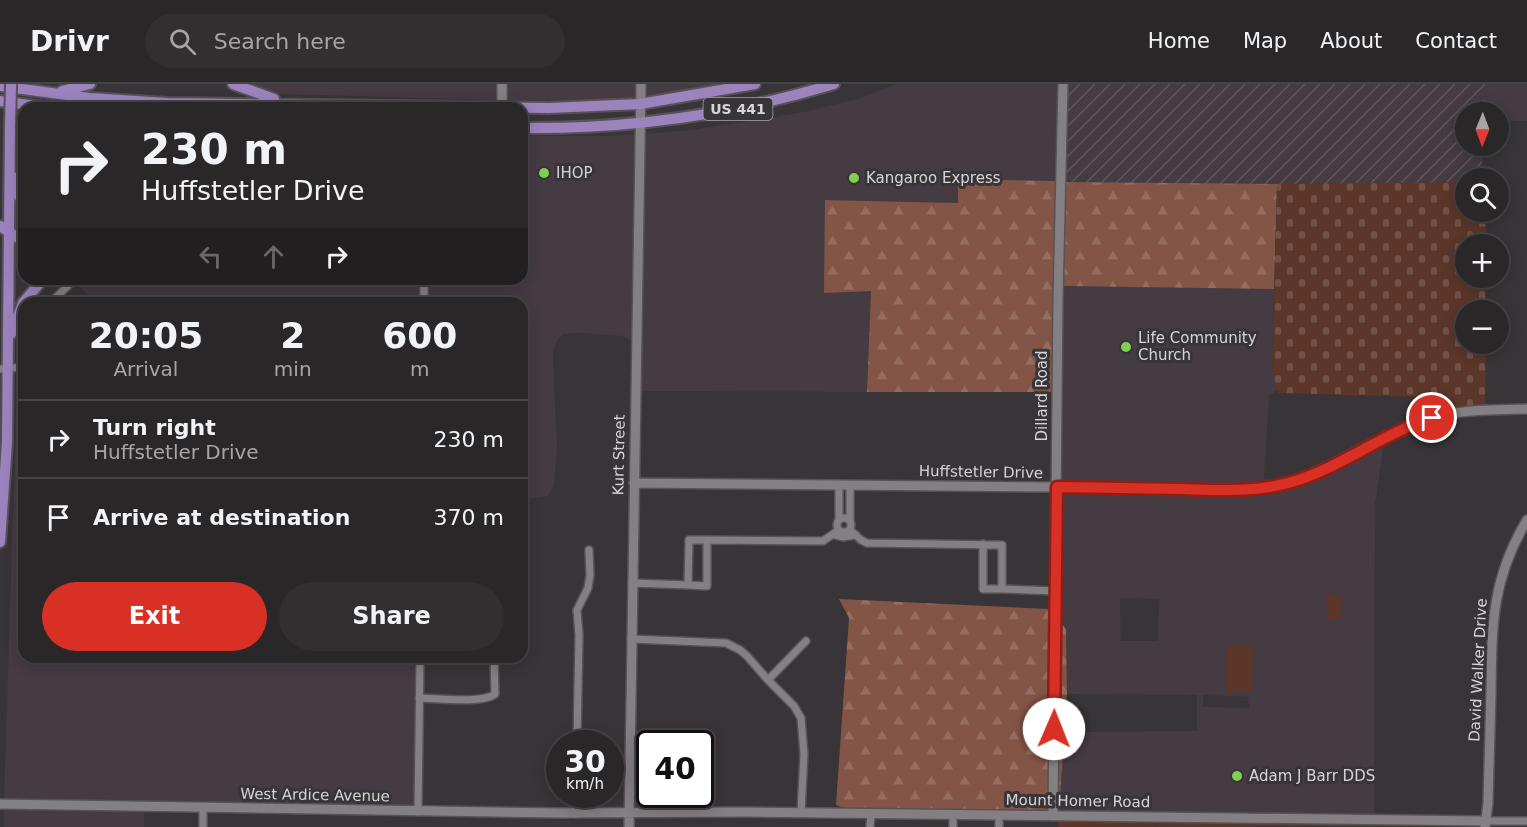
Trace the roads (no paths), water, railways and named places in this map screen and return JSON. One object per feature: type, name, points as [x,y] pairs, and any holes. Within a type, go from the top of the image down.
[{"type":"main road","points":[[8,349],[11,84]]},
{"type":"main road","points":[[50,93],[90,84]]},
{"type":"main road","points":[[233,84],[282,102]]},
{"type":"main road","name":"US 441","points":[[528,108],[640,104],[755,84]]},
{"type":"main road","name":"US 441","points":[[528,128],[588,128],[696,117],[751,106],[834,84]]},
{"type":"main road","name":"US 441","points":[[0,86],[136,101],[187,102]]},
{"type":"main road","points":[[0,101],[18,104]]},
{"type":"main road","points":[[528,112],[549,108]]},
{"type":"main road","points":[[10,166],[18,194]]},
{"type":"main road","points":[[0,226],[18,239]]},
{"type":"main road","points":[[28,297],[38,285]]},
{"type":"main road","points":[[0,542],[7,443],[4,369],[18,316]]},
{"type":"street","points":[[501,102],[502,84]]},
{"type":"street","name":"Kurt Street","points":[[629,827],[640,84]]},
{"type":"street","name":"Dillard Road","points":[[1053,816],[1058,298],[1063,84]]},
{"type":"street","points":[[56,297],[69,285]]},
{"type":"street","name":"Huffstetler Drive","points":[[634,483],[1224,490],[1264,488],[1306,477],[1406,427],[1438,415],[1477,410],[1527,409]]},
{"type":"street","points":[[836,532],[839,520],[839,485]]},
{"type":"street","points":[[850,485],[850,521],[853,532],[867,543],[1002,545],[1002,589]]},
{"type":"street","points":[[839,496],[850,496]]},
{"type":"street","points":[[839,520],[846,518],[850,521]]},
{"type":"street","name":"David Walker Drive","points":[[1485,824],[1495,600],[1507,560],[1527,520]]},
{"type":"street","points":[[688,585],[689,540],[823,541],[836,532],[853,532]]},
{"type":"street","points":[[632,583],[707,586],[707,540]]},
{"type":"street","points":[[983,544],[983,588],[1056,591]]},
{"type":"street","points":[[577,730],[579,635],[577,610],[588,588],[589,550]]},
{"type":"street","points":[[631,639],[726,643],[741,650],[794,706],[801,718],[804,754],[801,813]]},
{"type":"street","points":[[768,680],[806,641]]},
{"type":"street","points":[[418,812],[420,663]]},
{"type":"street","points":[[419,698],[480,699],[491,697],[495,694],[495,663]]},
{"type":"street","name":"West Ardice Avenue","points":[[0,804],[630,814]]},
{"type":"street","points":[[203,808],[203,827]]},
{"type":"street","points":[[575,808],[575,814]]},
{"type":"street","name":"Mount Homer Road","points":[[630,814],[801,813],[1485,824],[1527,821]]},
{"type":"street","points":[[870,814],[870,827]]},
{"type":"street","points":[[952,827],[953,815]]},
{"type":"street","points":[[999,816],[999,827]]},
{"type":"place","name":"IHOP","points":[[544,173]]},
{"type":"place","name":"Kangaroo Express","points":[[854,178]]},
{"type":"place","name":"Life Community Church","points":[[1126,347]]},
{"type":"place","name":"Adam J Barr DDS","points":[[1237,776]]}]
